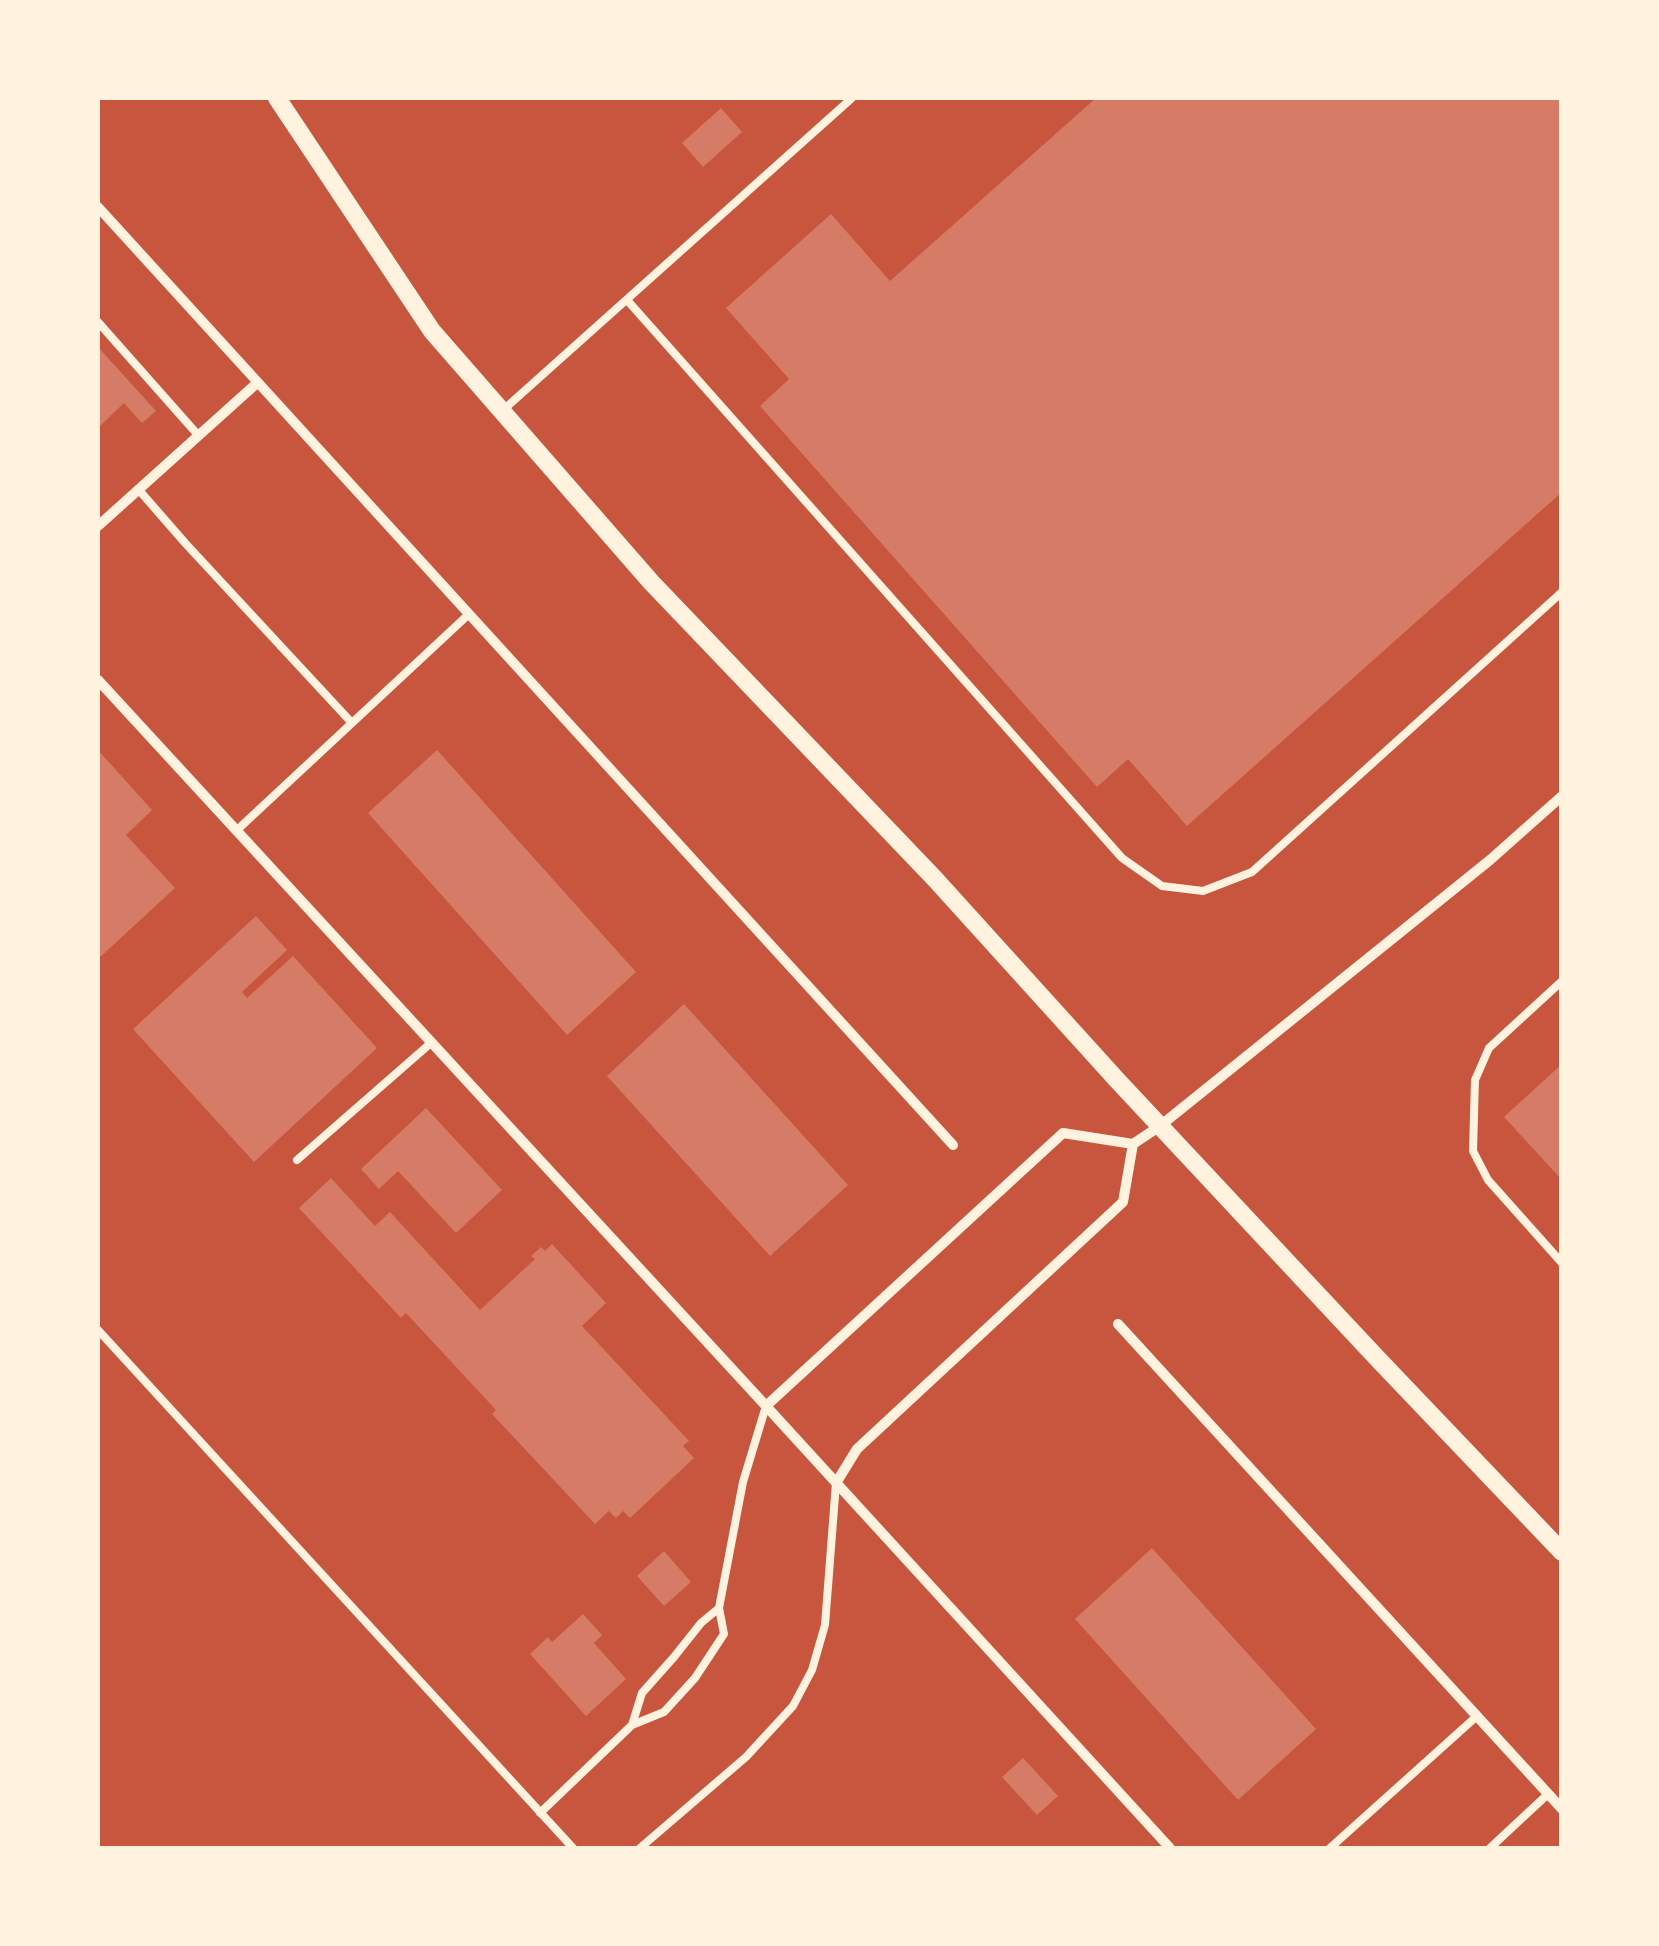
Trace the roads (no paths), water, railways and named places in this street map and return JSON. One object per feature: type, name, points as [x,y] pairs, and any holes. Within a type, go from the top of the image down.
[{"type":"street","points":[[277,98],[432,332],[651,582],[935,880],[1376,1358],[1562,1552]]},
{"type":"street","points":[[98,207],[952,1145]]},
{"type":"street","points":[[98,526],[257,383]]},
{"type":"street","points":[[98,680],[1170,1848]]},
{"type":"street","points":[[766,1406],[1063,1133],[1132,1144],[1160,1126],[1490,860],[1562,796]]},
{"type":"street","points":[[836,1483],[857,1449],[1123,1202],[1132,1144]]},
{"type":"street","points":[[1118,1324],[1562,1808]]},
{"type":"lane","points":[[502,411],[852,98]]},
{"type":"lane","points":[[627,300],[1122,858],[1162,886],[1202,890],[1252,872],[1562,592]]},
{"type":"lane","points":[[98,322],[198,435]]},
{"type":"lane","points":[[138,489],[352,723]]},
{"type":"lane","points":[[236,831],[469,614]]},
{"type":"lane","points":[[1562,981],[1489,1048],[1475,1080],[1473,1151],[1488,1180],[1562,1263]]},
{"type":"lane","points":[[298,1160],[432,1042]]},
{"type":"lane","points":[[98,1330],[573,1848]]},
{"type":"lane","points":[[540,1814],[632,1725],[664,1712],[695,1678],[724,1634],[719,1608],[743,1482],[766,1406]]},
{"type":"lane","points":[[640,1848],[746,1757],[793,1706],[812,1670],[825,1625],[836,1483]]},
{"type":"lane","points":[[632,1725],[642,1693],[701,1623],[719,1608]]},
{"type":"lane","points":[[1330,1848],[1477,1716]]},
{"type":"lane","points":[[1490,1848],[1548,1794]]}]
